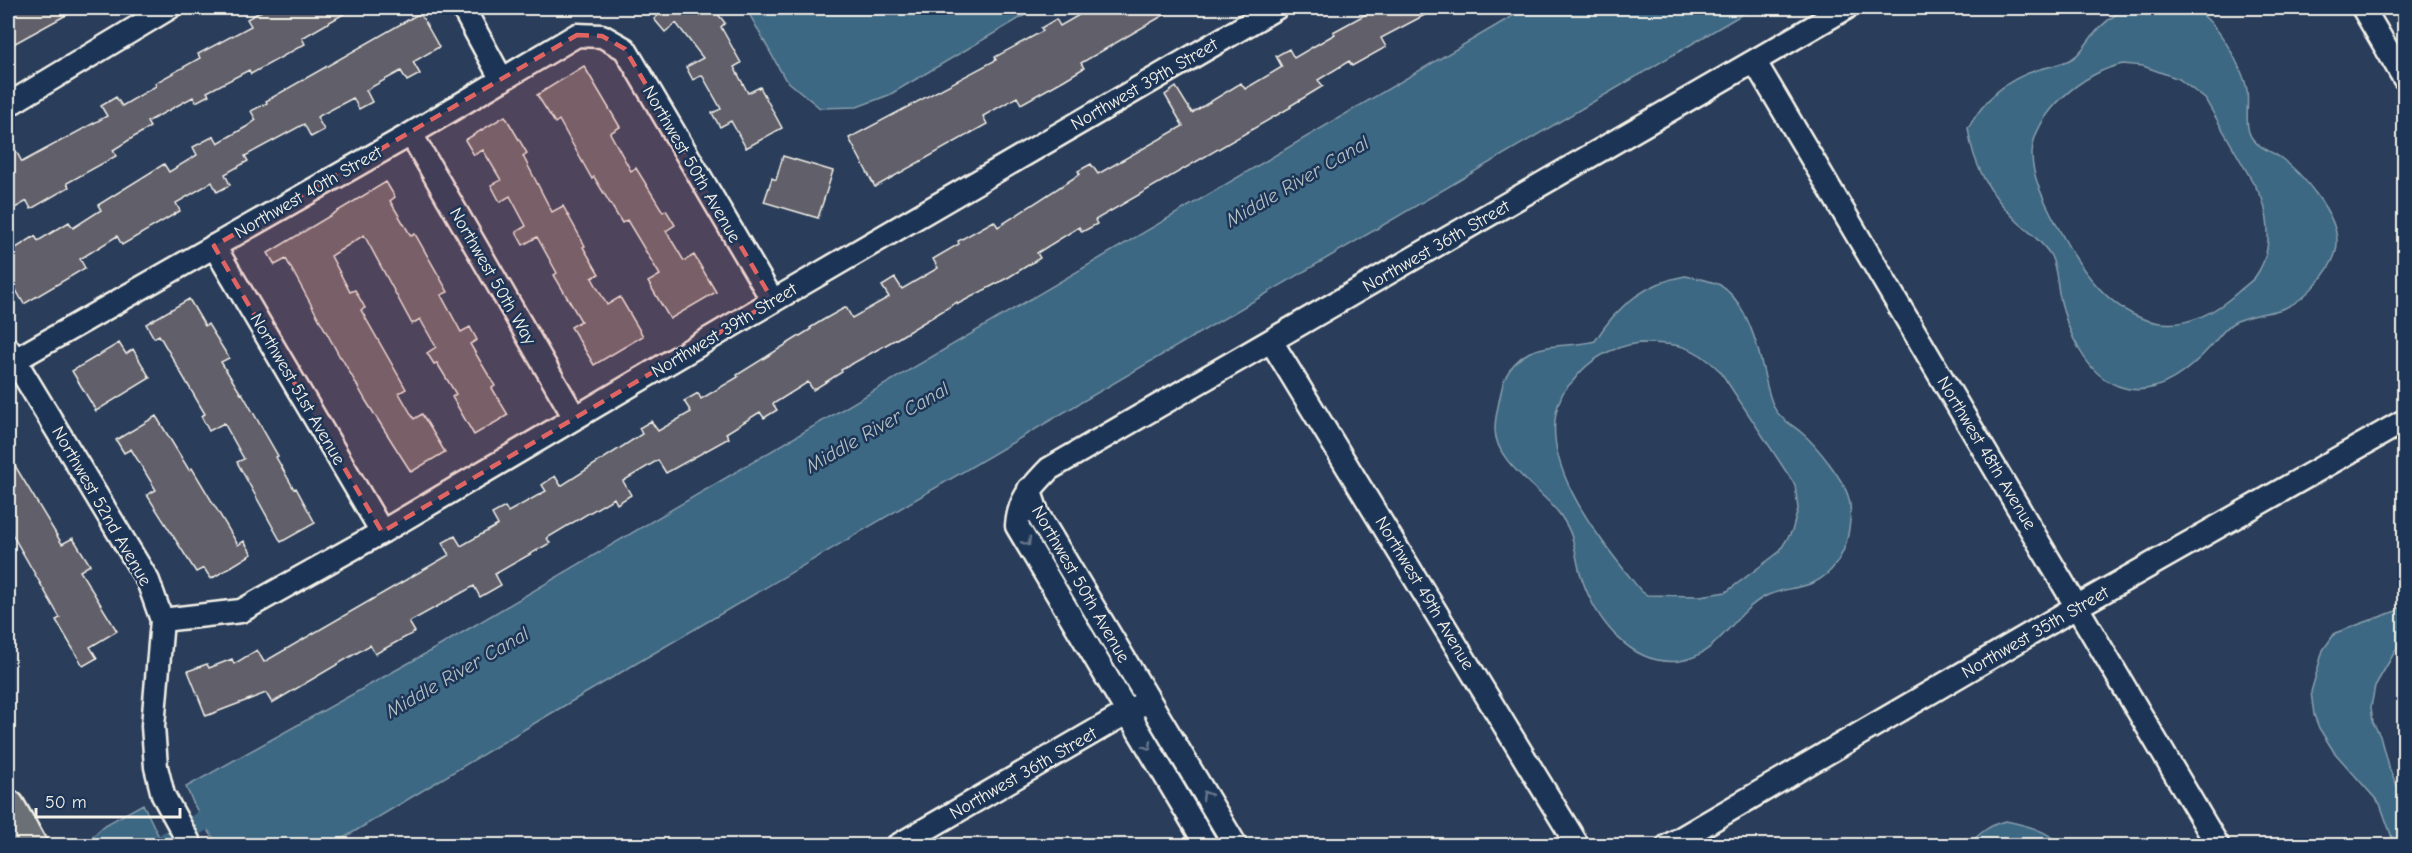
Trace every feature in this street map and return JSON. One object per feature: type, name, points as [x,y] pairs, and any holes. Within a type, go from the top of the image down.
[{"type":"highway","points":[[8,807],[30,846]]},
{"type":"street","points":[[8,105],[169,8]]},
{"type":"street","points":[[463,8],[502,80]]},
{"type":"street","name":"Northwest 39th Street","points":[[162,620],[240,611],[382,532],[1276,8]]},
{"type":"street","name":"Northwest 36th Street","points":[[1029,489],[1049,470],[1846,8]]},
{"type":"street","points":[[2362,8],[2404,78]]},
{"type":"street","name":"Northwest 40th Street","points":[[11,354],[214,246],[411,134],[577,35],[602,36]]},
{"type":"street","name":"Northwest 50th Avenue","points":[[602,36],[626,49],[773,301]]},
{"type":"street","name":"Northwest 48th Avenue","points":[[1755,62],[2218,846]]},
{"type":"street","name":"Northwest 50th Way","points":[[411,134],[575,418]]},
{"type":"street","name":"Northwest 51st Avenue","points":[[214,246],[382,532]]},
{"type":"street","name":"Northwest 49th Avenue","points":[[1271,341],[1578,846]]},
{"type":"street","name":"Northwest 52nd Avenue","points":[[11,354],[148,581],[162,620],[153,726],[156,767],[163,795],[191,846]]},
{"type":"street","name":"Northwest 35th Street","points":[[1668,846],[2078,606],[2404,420]]},
{"type":"street","name":"Northwest 50th Avenue","points":[[1029,489],[1038,515],[1236,846]]},
{"type":"street","name":"Northwest 50th Avenue","points":[[1029,489],[1018,509],[1017,526],[1207,846]]},
{"type":"street","name":"Northwest 36th Street","points":[[897,846],[1149,700]]},
{"type":"highlighted area","points":[[577,35],[602,36],[625,49],[773,301],[382,532],[214,246]]},
{"type":"water","points":[[2157,6],[2188,8],[2198,12],[2217,30],[2233,55],[2244,80],[2251,137],[2258,145],[2290,165],[2318,196],[2332,220],[2337,243],[2336,252],[2326,272],[2302,298],[2285,308],[2247,317],[2232,324],[2222,332],[2203,355],[2182,373],[2158,386],[2145,389],[2118,386],[2106,380],[2096,372],[2079,350],[2067,324],[2051,256],[2040,242],[2008,212],[1991,190],[1974,155],[1968,128],[1981,108],[2006,85],[2026,74],[2073,58],[2101,26],[2126,8]],"holes":[[[2123,64],[2143,66],[2179,79],[2205,99],[2262,198],[2267,218],[2267,249],[2261,268],[2255,277],[2209,313],[2182,322],[2156,322],[2133,314],[2111,299],[2091,279],[2073,254],[2049,210],[2037,183],[2033,164],[2034,139],[2041,124],[2064,96],[2093,75],[2108,68]]]},
{"type":"water","points":[[746,8],[1037,8],[889,95],[857,107],[820,108],[785,79]]},
{"type":"water","points":[[1526,8],[1753,8],[545,717],[337,842],[320,846],[218,845],[209,831],[186,787],[441,645]]},
{"type":"water","points":[[1685,276],[1703,279],[1720,285],[1736,300],[1752,332],[1775,409],[1822,454],[1846,491],[1851,512],[1844,550],[1826,575],[1813,583],[1764,597],[1743,613],[1716,643],[1694,657],[1680,661],[1662,661],[1631,649],[1606,625],[1588,595],[1579,570],[1573,540],[1561,516],[1502,453],[1495,428],[1502,386],[1519,359],[1538,349],[1595,341],[1612,317],[1632,298],[1670,279]],"holes":[[[1652,343],[1692,350],[1720,371],[1795,485],[1798,509],[1792,531],[1779,552],[1726,592],[1700,596],[1647,595],[1641,591],[1592,525],[1576,500],[1564,473],[1556,446],[1555,420],[1564,391],[1586,366],[1602,355],[1629,345]]]},
{"type":"water","points":[[2404,605],[2404,641],[2397,648],[2375,686],[2371,707],[2373,722],[2380,736],[2388,766],[2404,800],[2404,845],[2395,846],[2380,804],[2334,752],[2319,728],[2314,715],[2311,692],[2323,650],[2335,633],[2396,611]]},
{"type":"water","points":[[143,804],[163,845],[83,845],[105,825]]},
{"type":"water","points":[[2006,821],[2043,832],[2060,845],[1968,845],[1990,827]]},
{"type":"building","points":[[8,8],[79,8],[8,47]]},
{"type":"building","points":[[267,8],[354,8],[302,38],[305,44],[251,74],[249,70],[207,92],[209,95],[196,102],[193,97],[147,122],[150,127],[113,150],[116,156],[67,183],[69,187],[31,209],[27,201],[8,212],[8,136],[22,162],[107,116],[101,106],[116,97],[122,106],[156,86],[155,83],[200,58],[198,54],[251,26],[247,19]]},
{"type":"building","points":[[663,8],[713,8],[725,23],[721,27],[741,63],[734,67],[748,93],[760,87],[782,128],[746,148],[731,121],[720,127],[712,113],[721,109],[702,75],[693,80],[686,67],[703,58],[676,23],[665,32],[654,19],[665,10]]},
{"type":"building","points":[[1091,8],[1176,8],[1081,63],[1084,68],[1064,80],[1021,104],[1017,97],[983,116],[987,124],[875,187],[849,138],[996,60],[995,57],[1043,31],[1041,28],[1056,19],[1060,26]]},
{"type":"building","points":[[1377,8],[1438,8],[1381,38],[1386,47],[1352,66],[1349,61],[1318,80],[1323,86],[1291,107],[1095,220],[1097,224],[1082,232],[1079,227],[1037,253],[1040,258],[1009,277],[958,304],[957,302],[841,370],[842,372],[813,390],[808,382],[773,404],[777,410],[764,418],[760,412],[726,433],[729,438],[666,473],[658,460],[623,481],[631,495],[617,504],[614,498],[547,538],[550,543],[495,574],[501,585],[480,597],[474,586],[409,622],[415,632],[375,654],[370,645],[272,703],[266,693],[206,716],[188,671],[207,664],[209,668],[232,659],[234,664],[257,650],[264,662],[449,555],[442,543],[455,536],[461,546],[498,525],[492,514],[505,507],[508,512],[546,491],[542,485],[555,476],[561,486],[642,434],[639,428],[651,421],[658,431],[691,412],[684,401],[698,393],[701,399],[823,320],[846,307],[852,318],[889,297],[882,286],[895,278],[902,289],[938,268],[933,259],[959,244],[958,241],[994,221],[998,227],[1080,174],[1078,171],[1091,164],[1098,174],[1183,126],[1165,95],[1176,87],[1192,113],[1241,83],[1245,89],[1282,67],[1276,56],[1289,49],[1294,58],[1335,34],[1333,32]]},
{"type":"building","points":[[420,13],[439,47],[413,62],[420,74],[407,81],[401,71],[366,90],[372,102],[359,109],[353,98],[317,117],[324,130],[311,137],[304,124],[245,156],[248,161],[225,174],[230,185],[217,192],[212,182],[176,203],[180,211],[122,245],[117,236],[80,259],[85,268],[24,304],[8,276],[8,253],[35,236],[38,241],[69,222],[73,228],[101,210],[98,205],[164,164],[169,172],[197,155],[193,147],[214,136],[218,143],[246,127],[256,120],[251,111],[267,103],[266,101]]},
{"type":"building","points":[[584,66],[620,127],[610,133],[631,171],[636,168],[663,212],[666,210],[675,225],[666,231],[684,261],[694,255],[716,292],[670,319],[648,282],[660,275],[627,220],[622,223],[594,177],[592,179],[559,120],[555,123],[537,95]]},
{"type":"building","points":[[505,116],[527,153],[523,156],[552,212],[563,206],[585,246],[583,247],[599,274],[592,278],[607,305],[620,297],[643,336],[594,365],[571,327],[581,321],[554,275],[557,273],[537,237],[523,245],[516,232],[526,226],[510,196],[500,202],[491,185],[501,180],[483,150],[474,155],[465,140]]},
{"type":"building","points":[[783,156],[833,171],[818,218],[764,202],[772,178],[776,180]]},
{"type":"building","points":[[386,182],[395,197],[390,201],[411,236],[415,234],[448,292],[441,295],[461,332],[470,327],[477,340],[470,344],[495,386],[492,388],[508,415],[474,435],[452,397],[456,394],[437,363],[434,364],[427,353],[436,347],[420,319],[412,324],[364,235],[331,256],[350,292],[355,290],[365,308],[361,310],[406,389],[399,393],[414,419],[422,414],[445,452],[411,472],[340,357],[286,259],[275,265],[268,253]]},
{"type":"building","points":[[189,299],[205,326],[208,324],[229,358],[221,362],[242,393],[315,523],[281,542],[237,462],[244,459],[224,423],[209,431],[201,416],[205,414],[159,335],[154,338],[146,324]]},
{"type":"building","points":[[119,343],[126,354],[133,349],[150,378],[96,411],[72,371]]},
{"type":"building","points":[[156,416],[189,470],[192,468],[238,545],[244,541],[252,554],[211,579],[204,568],[196,572],[147,495],[156,490],[131,449],[124,453],[116,440]]},
{"type":"building","points":[[8,454],[62,544],[73,538],[90,565],[80,571],[117,631],[90,647],[97,658],[83,666],[56,620],[60,618],[8,527]]},
{"type":"waterway","name":"Middle River Canal","points":[[160,846],[225,808]]}]
